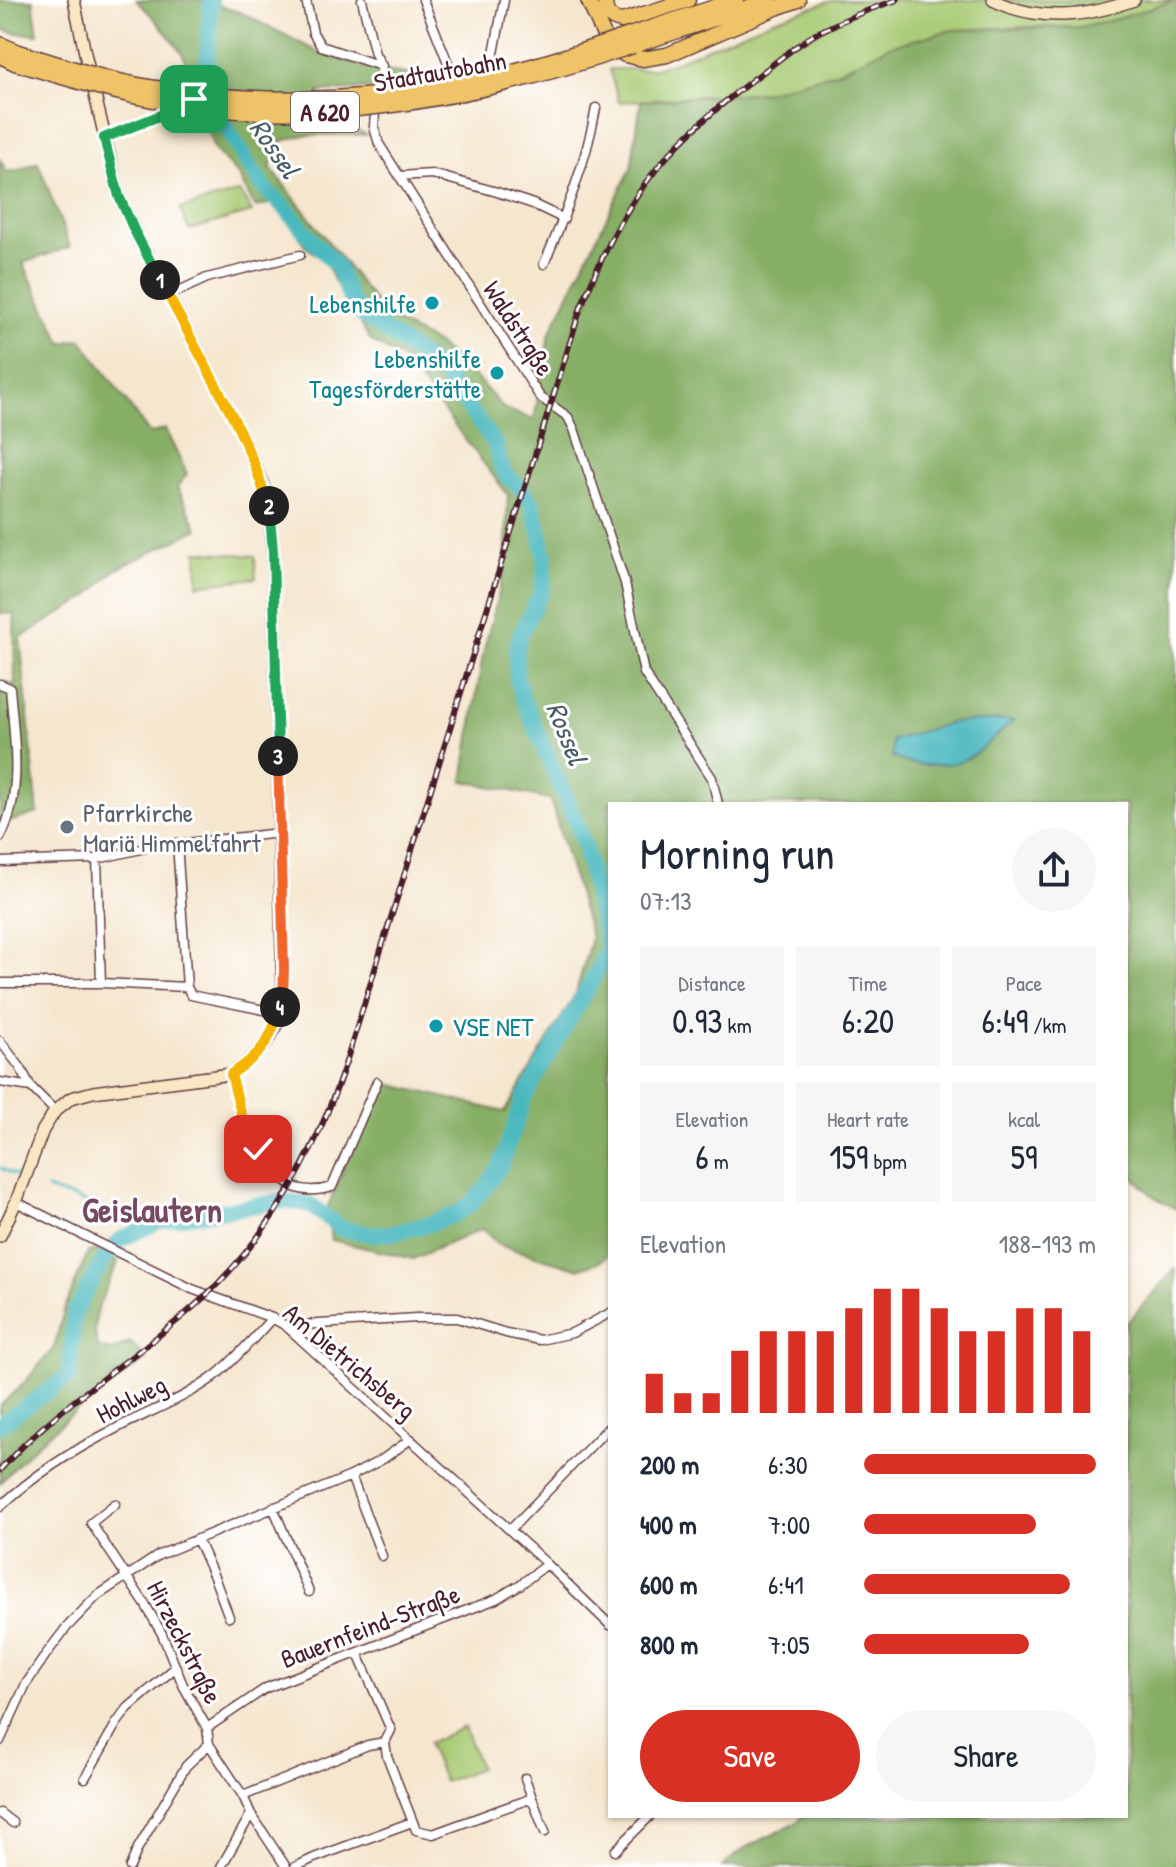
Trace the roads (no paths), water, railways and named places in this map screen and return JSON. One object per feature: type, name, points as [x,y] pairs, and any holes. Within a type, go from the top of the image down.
[{"type":"highway","points":[[588,0],[606,40],[625,55],[643,59],[681,50],[798,0]]},
{"type":"highway","points":[[605,0],[608,16],[622,21],[688,0]]},
{"type":"highway","name":"A 620","points":[[631,41],[736,0]]},
{"type":"highway","name":"Stadtautobahn","points":[[17,57],[79,83],[153,100],[239,111],[307,112],[388,107],[479,90],[551,72],[631,41],[770,0]]},
{"type":"highway","name":"A 620","points":[[0,44],[17,57]]},
{"type":"highway","name":"A 620","points":[[0,56],[17,57]]},
{"type":"main road","points":[[0,1236],[43,1130],[55,1111],[71,1098],[93,1092],[231,1074],[250,1062],[263,1046],[275,1028],[283,997],[273,551],[269,507],[263,485],[234,419],[119,196],[74,0]]},
{"type":"main road","points":[[993,0],[1021,11],[1059,16],[1095,12],[1134,0]]},
{"type":"street","points":[[306,0],[313,33],[321,46],[382,66]]},
{"type":"street","name":"Waldstraße","points":[[362,0],[375,54],[382,66],[374,127],[379,144],[540,397],[568,417],[625,583],[644,673],[712,778],[718,802]]},
{"type":"street","points":[[423,0],[454,78],[490,70],[504,0]]},
{"type":"street","points":[[104,138],[194,99]]},
{"type":"street","points":[[544,264],[581,171],[596,108]]},
{"type":"street","points":[[399,176],[432,174],[533,204],[564,219]]},
{"type":"street","points":[[168,296],[207,278],[300,255]]},
{"type":"street","points":[[0,684],[10,688],[15,755],[14,794],[7,825],[0,838]]},
{"type":"street","points":[[0,862],[97,859],[177,843],[280,833]]},
{"type":"street","points":[[177,843],[187,987],[191,995],[279,1013]]},
{"type":"street","points":[[97,859],[101,983]]},
{"type":"street","points":[[0,983],[187,987]]},
{"type":"street","points":[[0,1041],[31,1087],[55,1111]]},
{"type":"street","points":[[231,1074],[241,1113],[258,1149],[270,1166],[293,1186],[304,1190],[332,1187],[377,1082]]},
{"type":"street","points":[[0,1082],[31,1087]]},
{"type":"street","name":"Am Dietrichsberg","points":[[16,1202],[192,1289],[286,1326],[608,1623]]},
{"type":"street","points":[[286,1326],[457,1318],[540,1340],[572,1333],[608,1314]]},
{"type":"street","name":"Hohlweg","points":[[0,1507],[70,1453],[175,1400],[215,1376],[272,1318]]},
{"type":"street","points":[[510,1530],[608,1428]]},
{"type":"street","points":[[0,1741],[26,1684],[66,1628],[97,1596],[159,1555],[351,1476],[411,1439]]},
{"type":"street","points":[[351,1476],[382,1556]]},
{"type":"street","name":"Hirzeckstraße","points":[[115,1504],[91,1523],[162,1634],[183,1685],[207,1728]]},
{"type":"street","points":[[273,1507],[309,1592]]},
{"type":"street","points":[[197,1539],[229,1617]]},
{"type":"street","name":"Bauernfeind-Straße","points":[[207,1728],[266,1688],[496,1599],[547,1564]]},
{"type":"street","points":[[293,1583],[303,1577]]},
{"type":"street","points":[[358,1654],[391,1730],[385,1742],[387,1756],[416,1830],[433,1834],[532,1798]]},
{"type":"street","points":[[85,1778],[128,1708],[176,1667]]},
{"type":"street","points":[[207,1728],[209,1744],[286,1867]]},
{"type":"street","points":[[243,1796],[368,1745],[385,1742]]},
{"type":"street","points":[[130,1867],[186,1766],[209,1744]]},
{"type":"street","points":[[525,1778],[545,1832]]},
{"type":"street","points":[[0,1813],[13,1823]]},
{"type":"street","points":[[221,1867],[251,1814]]},
{"type":"street","points":[[615,1851],[648,1818]]},
{"type":"street","points":[[295,1867],[412,1822]]},
{"type":"water","points":[[1014,720],[981,749],[958,762],[923,765],[892,757],[892,740],[954,722]]},
{"type":"waterway","name":"Rossel","points":[[0,1425],[69,1376],[74,1314],[102,1262],[120,1240],[159,1221],[282,1201],[309,1204],[342,1229],[372,1234],[392,1233],[429,1224],[470,1205],[500,1167],[525,1096],[594,977],[607,946],[584,844],[517,679],[516,651],[520,635],[542,591],[544,576],[545,558],[532,504],[522,489],[507,476],[501,467],[495,444],[435,365],[362,315],[351,301],[337,266],[265,189],[248,164],[210,93],[207,67],[211,0]]},
{"type":"waterway","points":[[0,1168],[17,1176]]},
{"type":"waterway","points":[[47,1189],[120,1214],[159,1221]]},
{"type":"railway","points":[[0,1470],[47,1424],[175,1322],[226,1275],[270,1220],[306,1159],[347,1059],[581,307],[624,216],[670,153],[738,91],[816,34],[850,17],[897,0]]},
{"type":"place","name":"Lebenshilfe","points":[[432,303]]},
{"type":"place","name":"Lebenshilfe Tagesförderstätte","points":[[497,373]]},
{"type":"place","name":"Pfarrkirche Mariä Himmelfahrt","points":[[67,827]]},
{"type":"place","name":"VSE NET","points":[[436,1026]]},
{"type":"district","name":"Geislautern","points":[[152,1210]]}]
